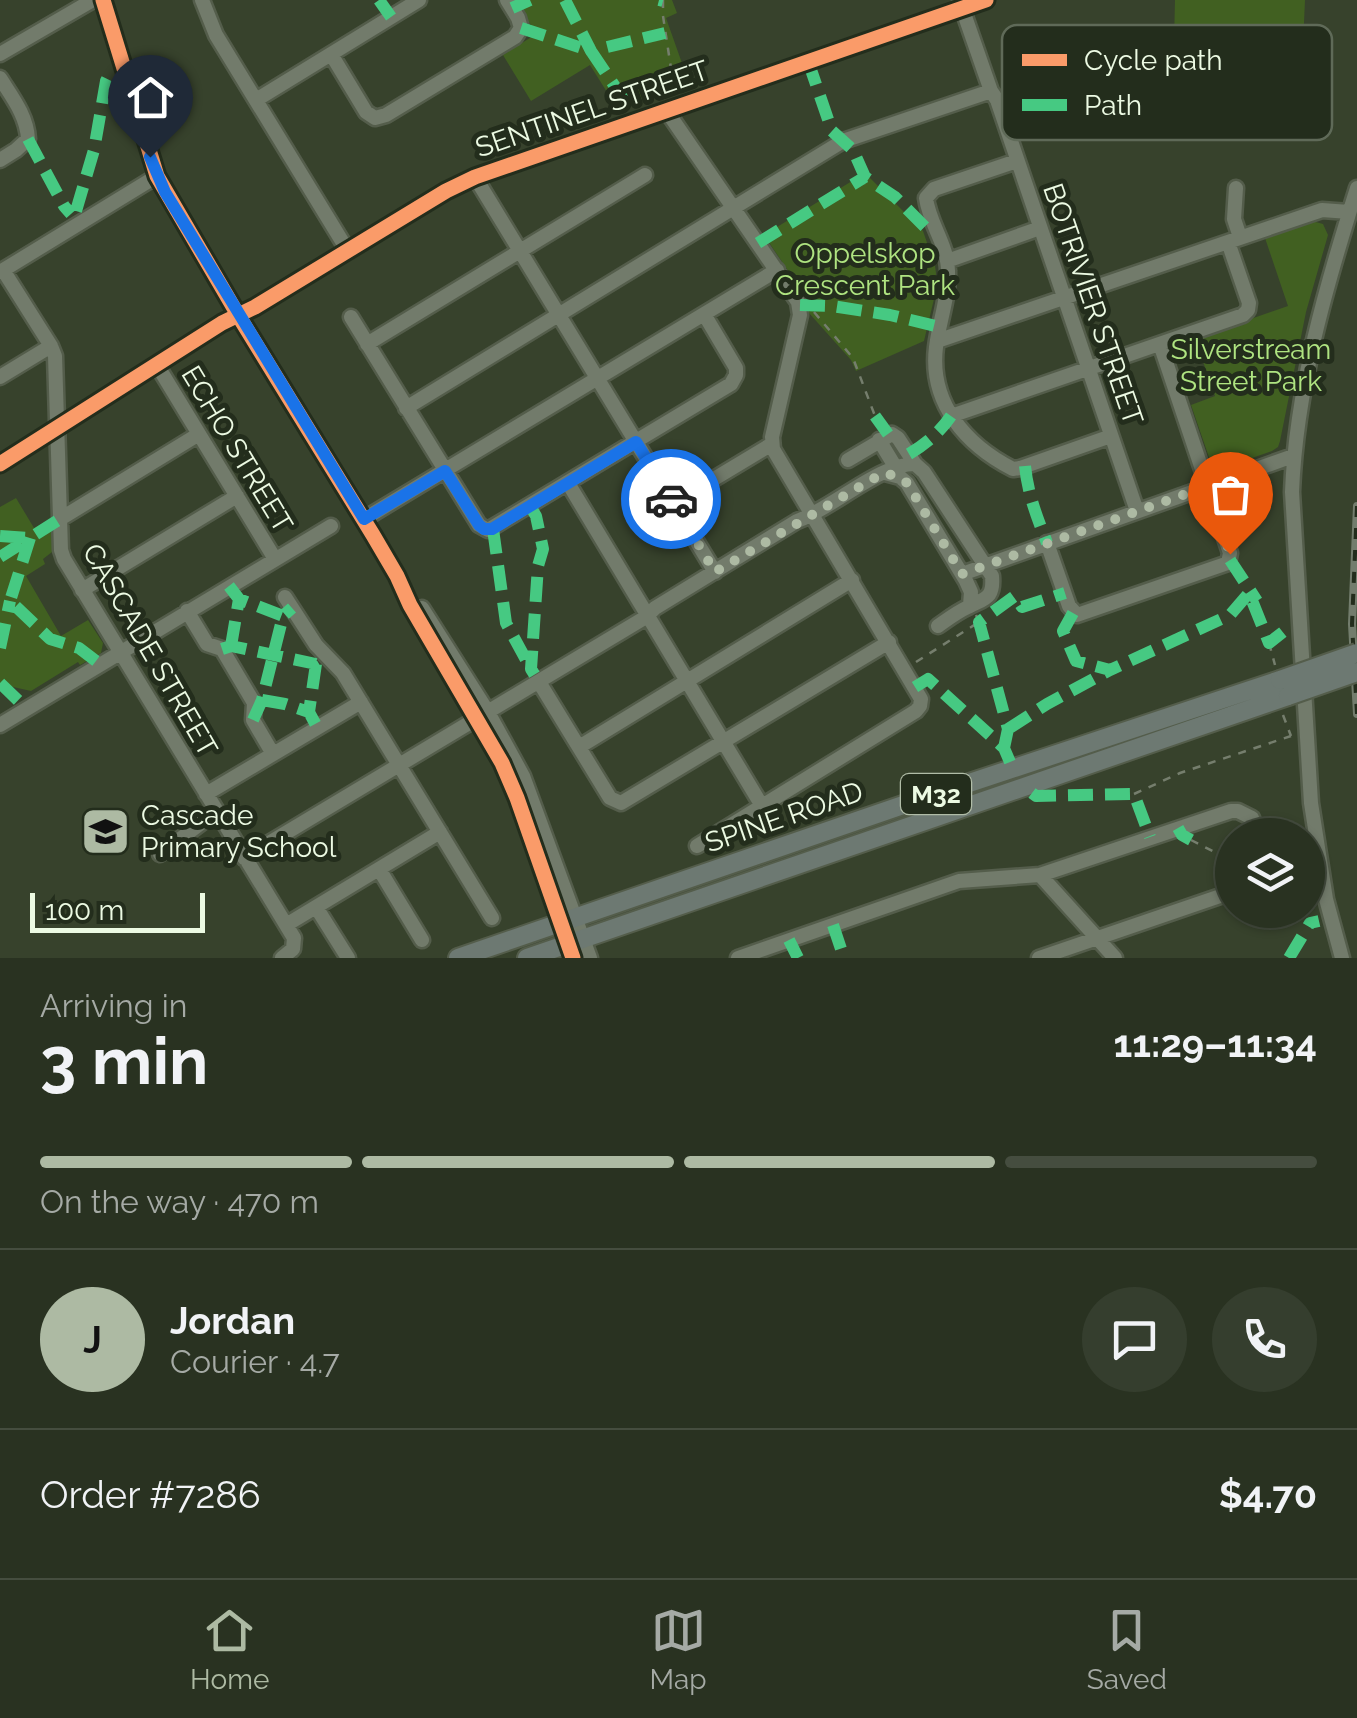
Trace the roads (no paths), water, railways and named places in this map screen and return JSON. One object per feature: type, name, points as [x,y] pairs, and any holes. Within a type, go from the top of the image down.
[{"type":"main road","name":"SPINE ROAD","points":[[527,958],[575,947],[1281,689],[1357,653]]},
{"type":"main road","name":"SPINE ROAD","points":[[458,958],[1281,689],[1357,672]]},
{"type":"street","points":[[0,54],[93,0]]},
{"type":"street","points":[[102,0],[157,176],[397,576],[418,600],[482,715],[569,919],[575,947],[590,958]]},
{"type":"street","points":[[202,0],[216,35],[348,251]]},
{"type":"street","points":[[256,100],[419,0]]},
{"type":"street","points":[[330,54],[366,112],[375,118],[386,115],[516,37],[522,28],[507,0]]},
{"type":"street","name":"SENTINEL STREET","points":[[0,464],[213,328],[255,308],[475,176],[961,4],[986,0]]},
{"type":"street","name":"BOTRIVIER STREET","points":[[961,4],[1002,117]]},
{"type":"street","points":[[0,78],[28,126],[28,139],[0,160]]},
{"type":"street","points":[[406,408],[843,141],[991,90]]},
{"type":"street","points":[[666,110],[798,302],[800,310],[772,444],[775,454],[920,695],[916,711],[697,846]]},
{"type":"street","name":"BOTRIVIER STREET","points":[[1010,140],[1137,511]]},
{"type":"street","points":[[1018,161],[927,194],[926,204],[948,270],[935,382],[951,416],[974,441],[1016,469],[1112,436]]},
{"type":"street","points":[[367,344],[645,175]]},
{"type":"street","points":[[2,271],[157,176]]},
{"type":"street","points":[[475,176],[715,572]]},
{"type":"street","points":[[951,416],[1239,317],[1248,310],[1234,239],[1236,188]]},
{"type":"street","points":[[1342,958],[1326,899],[1311,803],[1292,492],[1294,456],[1315,339],[1357,188]]},
{"type":"street","points":[[937,341],[1322,210],[1350,212]]},
{"type":"street","points":[[947,261],[1040,228]]},
{"type":"street","points":[[364,519],[777,270]]},
{"type":"street","name":"CASCADE STREET","points":[[2,271],[51,346],[56,361],[62,555],[286,925]]},
{"type":"street","points":[[351,317],[479,525],[488,530],[734,382],[736,368],[704,314]]},
{"type":"street","points":[[1047,542],[1069,606],[1077,614],[1228,563],[1230,554],[1160,344]]},
{"type":"street","points":[[0,377],[51,346]]},
{"type":"street","name":"ECHO STREET","points":[[156,365],[275,559]]},
{"type":"street","points":[[60,519],[199,434]]},
{"type":"street","points":[[848,460],[888,434],[895,435],[986,564],[992,576],[991,592],[985,600],[938,626]]},
{"type":"street","points":[[879,440],[890,470],[907,483],[962,574],[971,592],[970,606]]},
{"type":"street","points":[[674,503],[772,444]]},
{"type":"street","points":[[962,574],[1294,456]]},
{"type":"street","points":[[244,858],[798,522],[890,470],[915,464]]},
{"type":"street","points":[[568,483],[762,806]]},
{"type":"street","points":[[82,590],[237,496]]},
{"type":"street","points":[[0,725],[331,526]]},
{"type":"street","points":[[579,747],[852,580]]},
{"type":"street","points":[[285,597],[316,645],[344,673],[492,918]]},
{"type":"street","points":[[187,611],[206,644],[222,649],[230,662],[254,703],[252,720],[273,754]]},
{"type":"street","points":[[539,682],[610,798],[621,803],[888,642]]},
{"type":"street","points":[[206,794],[361,702]]},
{"type":"street","points":[[160,854],[216,812]]},
{"type":"street","points":[[738,958],[959,881],[1040,875],[1232,812],[1252,818]]},
{"type":"street","points":[[282,958],[294,945],[286,925],[440,832]]},
{"type":"street","points":[[378,869],[422,940]]},
{"type":"street","points":[[1040,875],[1115,958]]},
{"type":"street","points":[[1038,958],[1215,898]]},
{"type":"street","points":[[316,907],[348,958]]},
{"type":"railway","points":[[1357,506],[1352,624],[1357,714]]},
{"type":"place","name":"Cascade Primary School","points":[[106,831]]},
{"type":"park label","name":"Oppelskop Crescent Park","points":[[865,269]]},
{"type":"park label","name":"Silverstream Street Park","points":[[1251,365]]}]
